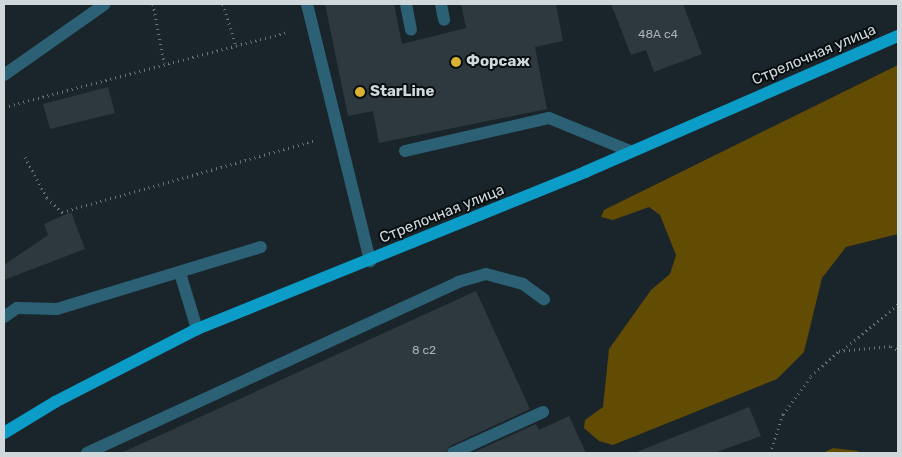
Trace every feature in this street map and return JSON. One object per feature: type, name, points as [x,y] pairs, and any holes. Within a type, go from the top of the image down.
[{"type":"main road","name":"Стрелочная улица","points":[[4,433],[54,402],[197,329],[370,261],[898,36]]},
{"type":"lane","points":[[4,75],[105,4]]},
{"type":"lane","points":[[307,4],[337,134],[370,261]]},
{"type":"lane","points":[[406,4],[411,30]]},
{"type":"lane","points":[[441,4],[444,20]]},
{"type":"lane","points":[[405,151],[550,118],[630,151]]},
{"type":"lane","points":[[4,317],[17,308],[57,309],[180,274],[261,247]]},
{"type":"lane","points":[[180,274],[197,329]]},
{"type":"lane","points":[[87,453],[458,282],[486,274],[522,284],[544,299]]},
{"type":"lane","points":[[453,453],[543,412]]},
{"type":"path","points":[[153,4],[164,63]]},
{"type":"path","points":[[223,4],[236,46]]},
{"type":"path","points":[[4,107],[164,63],[312,26]]},
{"type":"path","points":[[25,157],[47,198],[62,212],[337,134]]},
{"type":"path","points":[[770,453],[788,407],[811,376],[843,351],[857,334],[898,304]]},
{"type":"path","points":[[843,351],[891,346],[898,350]]},
{"type":"shaded area","points":[[898,65],[898,234],[846,247],[822,278],[804,352],[777,379],[613,445],[599,441],[584,428],[585,420],[603,407],[609,349],[651,290],[670,274],[676,255],[660,215],[649,207],[613,220],[601,217],[604,210]]},
{"type":"shaded area","points":[[833,448],[858,451],[859,453],[823,453]]},
{"type":"building","points":[[325,4],[394,4],[402,44],[466,28],[461,4],[556,4],[563,41],[535,47],[547,109],[379,143],[373,111],[348,116]]},
{"type":"building","points":[[611,4],[683,4],[702,54],[654,72],[646,50],[631,55]]},
{"type":"building","points":[[108,87],[115,113],[50,129],[43,104]]},
{"type":"building","points":[[71,212],[85,249],[4,280],[4,265],[48,235],[44,224]]},
{"type":"building","points":[[476,291],[530,409],[450,446],[445,453],[121,453]]},
{"type":"building","points":[[749,407],[761,436],[714,453],[634,453]]},
{"type":"building","points":[[569,416],[586,453],[472,453],[536,424],[539,430]]},
{"type":"place","name":"Форсаж","points":[[456,62]]},
{"type":"place","name":"StarLine","points":[[360,92]]}]
